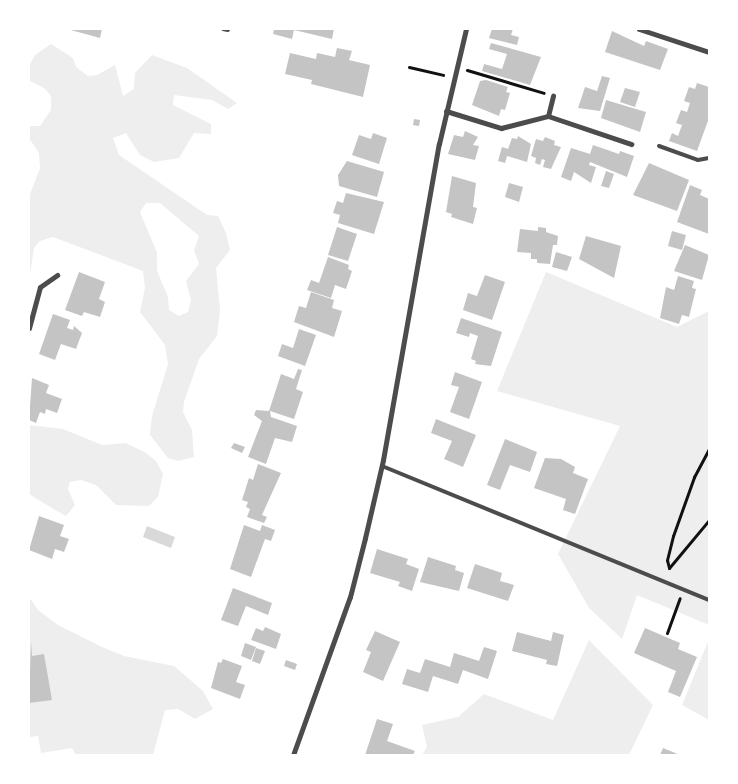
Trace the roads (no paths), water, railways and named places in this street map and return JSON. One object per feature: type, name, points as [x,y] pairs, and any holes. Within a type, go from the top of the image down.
[{"type":"street","points":[[293,755],[350,597],[382,466],[446,111],[466,29]]},
{"type":"street","points":[[639,29],[709,52]]},
{"type":"street","points":[[548,116],[553,96]]},
{"type":"street","points":[[446,111],[500,128],[548,116],[631,144]]},
{"type":"street","points":[[29,328],[40,287],[57,275]]},
{"type":"lane","points":[[659,146],[698,160],[709,158]]},
{"type":"lane","points":[[382,466],[709,600]]}]
